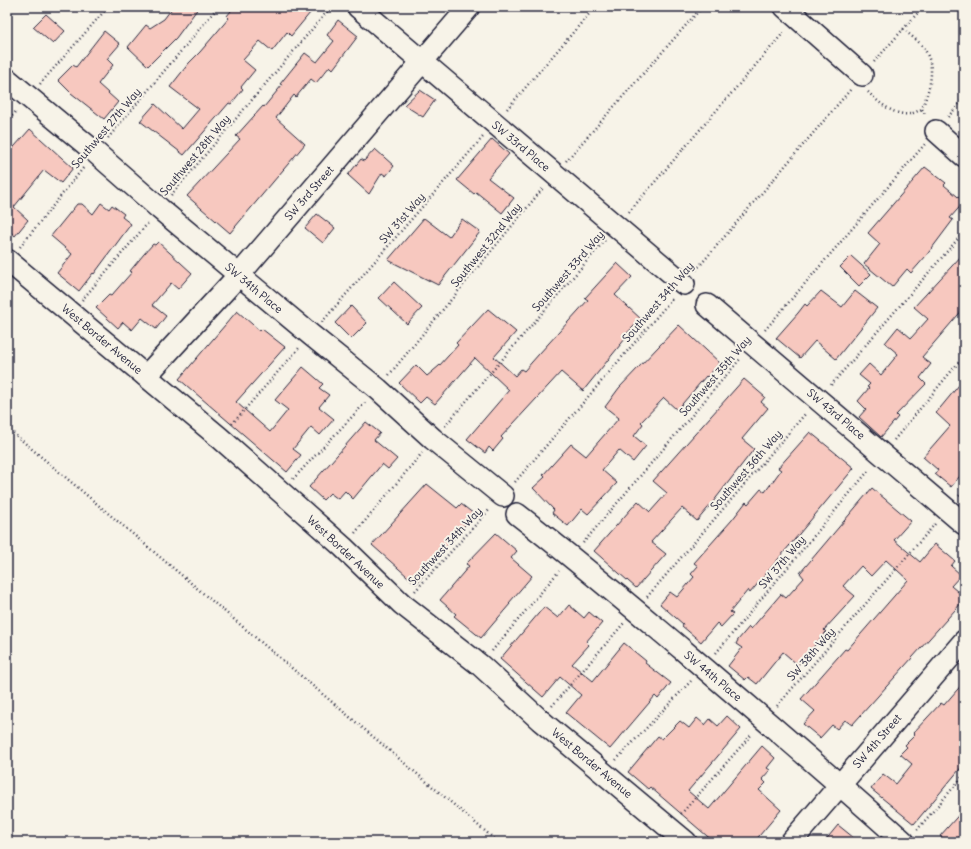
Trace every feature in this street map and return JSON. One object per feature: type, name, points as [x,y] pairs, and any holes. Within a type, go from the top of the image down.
[{"type":"street","name":"SW 33rd Place","points":[[358,7],[684,284]]},
{"type":"street","name":"SW 3rd Street","points":[[146,376],[239,275],[469,7]]},
{"type":"street","points":[[791,12],[862,75]]},
{"type":"street","name":"SW 34th Place","points":[[7,79],[310,335],[378,389],[433,440],[503,496]]},
{"type":"street","points":[[936,131],[964,156]]},
{"type":"street","name":"West Border Avenue","points":[[8,261],[220,438],[343,547],[402,604],[480,665],[540,720],[686,842]]},
{"type":"street","name":"SW 43rd Place","points":[[707,305],[964,524]]},
{"type":"street","name":"SW 44th Place","points":[[517,514],[571,556],[840,784],[910,836]]},
{"type":"street","name":"SW 4th Street","points":[[791,842],[964,641]]},
{"type":"path","points":[[7,122],[108,7]]},
{"type":"path","name":"Southwest 27th Way","points":[[8,261],[95,152],[218,7]]},
{"type":"path","name":"Southwest 28th Way","points":[[72,313],[331,7]]},
{"type":"path","name":"SW 31st Way","points":[[220,438],[595,7]]},
{"type":"path","name":"Southwest 32nd Way","points":[[282,492],[378,389],[554,174],[702,7]]},
{"type":"path","name":"Southwest 34th Way","points":[[402,604],[503,496],[862,75],[923,7]]},
{"type":"path","name":"Southwest 33rd Way","points":[[343,547],[616,227],[791,12]]},
{"type":"path","points":[[862,75],[868,91],[879,102],[897,112],[910,114],[922,109],[929,90],[931,70],[927,54],[903,29]]},
{"type":"path","name":"Southwest 35th Way","points":[[480,665],[571,556],[964,98]]},
{"type":"path","points":[[922,109],[936,131]]},
{"type":"path","name":"Southwest 36th Way","points":[[540,720],[964,232]]},
{"type":"path","name":"SW 37th Way","points":[[604,772],[704,668],[964,356]]},
{"type":"path","points":[[7,428],[498,842]]},
{"type":"path","name":"SW 38th Way","points":[[669,828],[964,491]]},
{"type":"path","points":[[910,836],[964,775]]},
{"type":"building","points":[[173,7],[199,7],[176,38],[148,66],[128,47],[146,25],[150,28],[164,19]]},
{"type":"building","points":[[234,7],[315,7],[291,36],[287,32],[272,51],[260,41],[243,60],[255,70],[241,87],[243,89],[231,104],[229,103],[184,155],[140,121],[155,104],[182,129],[199,109],[170,87],[229,18],[227,16]]},
{"type":"building","points":[[46,14],[65,31],[53,44],[33,27]]},
{"type":"building","points":[[338,20],[358,36],[333,69],[330,66],[316,83],[311,79],[296,97],[294,95],[276,118],[305,144],[230,233],[187,196],[240,139],[236,136],[263,106],[264,107],[305,53],[317,62],[334,41],[327,35]]},
{"type":"building","points":[[104,31],[120,44],[107,59],[113,65],[98,84],[118,102],[104,119],[71,93],[58,80],[73,65],[76,67]]},
{"type":"building","points":[[420,90],[435,100],[423,117],[404,105]]},
{"type":"building","points":[[30,129],[73,168],[61,183],[44,170],[14,207],[28,220],[15,236],[7,229],[7,155]]},
{"type":"building","points":[[492,139],[509,154],[488,178],[514,198],[502,213],[476,192],[474,194],[457,180]]},
{"type":"building","points":[[375,149],[394,166],[386,176],[382,173],[369,194],[348,175],[361,159],[364,161]]},
{"type":"building","points":[[925,167],[946,183],[944,185],[964,202],[950,218],[953,220],[926,256],[911,273],[907,269],[892,287],[864,264],[880,244],[868,233]]},
{"type":"building","points":[[101,203],[109,209],[112,205],[124,214],[122,217],[131,224],[94,274],[93,273],[79,291],[57,273],[72,254],[51,236],[77,204],[82,204],[93,214]]},
{"type":"building","points":[[317,214],[335,228],[323,243],[305,228]]},
{"type":"building","points":[[424,218],[449,237],[462,219],[480,232],[438,285],[388,260]]},
{"type":"building","points":[[158,242],[192,273],[178,289],[171,283],[152,305],[166,316],[156,329],[142,318],[132,330],[123,322],[118,328],[96,308],[109,295],[111,296],[132,272],[130,271],[144,254],[153,244],[155,245]]},
{"type":"building","points":[[964,253],[964,308],[922,357],[931,364],[920,378],[926,384],[896,415],[898,417],[881,437],[859,417],[866,409],[858,401],[869,388],[867,387],[870,384],[859,375],[869,364],[881,375],[898,354],[885,343],[898,327],[911,338],[928,319],[914,307]]},
{"type":"building","points":[[851,256],[871,274],[859,286],[840,267]]},
{"type":"building","points":[[617,263],[632,277],[615,295],[641,319],[623,337],[625,339],[583,391],[561,372],[501,437],[503,439],[493,451],[489,447],[485,453],[467,439],[509,390],[475,358],[435,404],[426,397],[420,403],[399,383],[416,365],[427,376],[439,366],[458,345],[456,343],[488,309],[516,332],[494,357],[515,376],[521,369],[524,371],[588,300],[585,298]]},
{"type":"building","points":[[394,282],[422,308],[407,324],[379,298]]},
{"type":"building","points":[[821,291],[842,307],[855,291],[877,308],[836,359],[815,341],[800,358],[776,338],[805,304],[807,306]]},
{"type":"building","points":[[351,306],[367,323],[351,339],[335,323]]},
{"type":"building","points":[[237,311],[260,331],[262,329],[285,347],[236,402],[270,432],[288,410],[275,400],[303,367],[323,384],[319,388],[329,395],[319,407],[334,419],[320,435],[311,427],[293,449],[301,455],[287,472],[179,379]]},
{"type":"building","points":[[679,325],[720,363],[707,377],[706,376],[677,410],[664,398],[641,422],[643,424],[634,436],[646,446],[633,462],[619,450],[602,470],[617,483],[588,514],[582,509],[568,526],[552,513],[554,510],[533,488],[545,477],[543,475],[571,444],[586,456],[619,418],[605,407],[619,388]]},
{"type":"building","points":[[744,379],[765,397],[761,402],[768,408],[742,439],[754,449],[697,521],[682,508],[651,542],[666,554],[636,588],[594,551],[638,501],[650,512],[667,493],[653,481]]},
{"type":"building","points":[[964,379],[964,471],[951,487],[935,474],[938,470],[923,457],[950,426],[936,413]]},
{"type":"building","points":[[366,422],[380,433],[374,440],[397,459],[388,469],[382,464],[353,499],[345,491],[338,499],[330,493],[323,500],[309,487]]},
{"type":"building","points":[[810,432],[854,468],[750,593],[748,590],[730,612],[733,614],[721,627],[717,623],[701,642],[660,604],[670,592],[677,597],[694,577],[691,574],[698,566],[694,563],[746,502],[748,504],[761,489],[765,492],[781,470],[778,468]]},
{"type":"building","points":[[427,484],[457,508],[461,504],[474,514],[416,584],[372,545]]},
{"type":"building","points":[[872,488],[911,521],[894,540],[920,562],[935,544],[955,561],[951,566],[961,575],[951,586],[964,597],[964,600],[852,725],[845,720],[837,729],[832,725],[820,738],[803,724],[815,711],[801,699],[845,649],[847,650],[908,580],[886,560],[871,576],[861,566],[843,586],[855,596],[824,630],[826,632],[798,665],[783,652],[757,684],[748,677],[745,680],[728,666],[742,648],[736,644],[738,640],[749,627],[751,629],[781,594],[786,598],[804,578],[800,573]]},
{"type":"building","points":[[496,533],[517,551],[511,558],[532,576],[481,638],[454,616],[456,614],[440,600],[469,566],[466,564]]},
{"type":"building","points":[[569,605],[584,618],[589,612],[602,623],[586,642],[589,645],[572,664],[593,681],[624,643],[646,661],[645,663],[671,683],[658,699],[655,696],[610,749],[566,713],[581,695],[560,677],[543,697],[500,659],[544,607],[558,618]]},
{"type":"building","points":[[964,682],[964,764],[914,824],[871,789],[883,774],[896,784],[912,764],[900,754],[907,747],[905,745],[915,735],[913,733],[941,703],[944,705]]},
{"type":"building","points":[[727,716],[741,729],[688,791],[709,809],[762,746],[775,758],[767,768],[770,770],[762,779],[766,783],[759,790],[781,810],[754,842],[714,842],[650,787],[648,789],[628,772],[658,736],[662,739],[680,721],[689,728],[697,718],[705,725],[710,719],[718,726]]},
{"type":"building","points":[[964,809],[964,842],[947,842],[940,836]]},
{"type":"building","points":[[838,825],[859,842],[824,842]]}]
